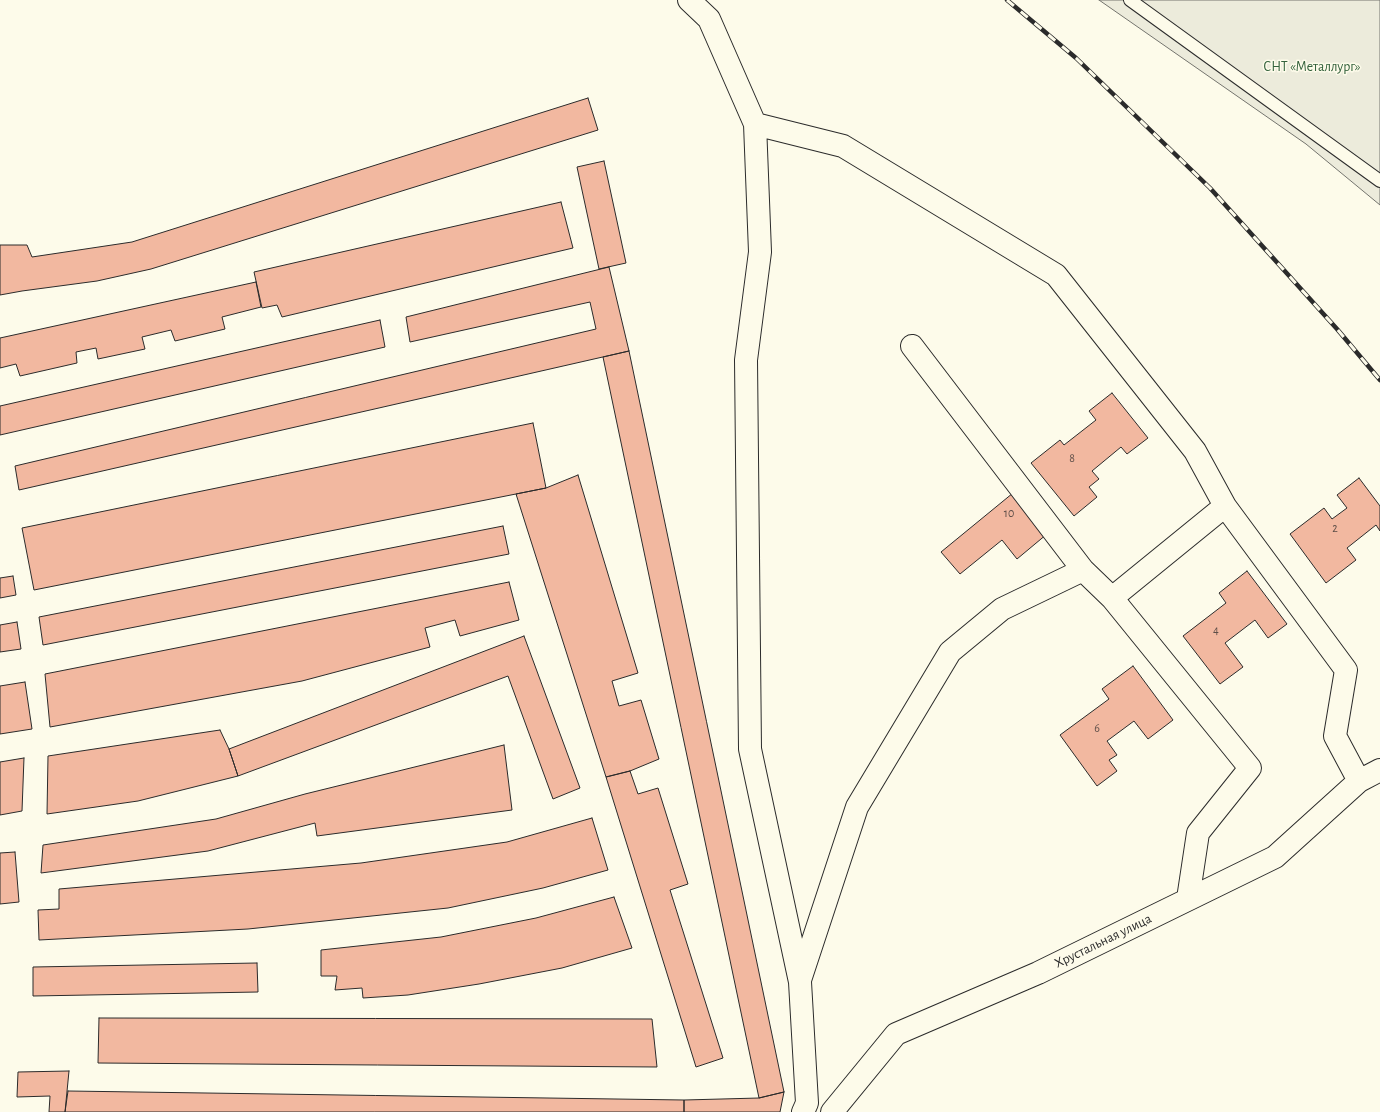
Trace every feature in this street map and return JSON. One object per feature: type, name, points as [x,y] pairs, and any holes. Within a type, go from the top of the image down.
[{"type":"street","points":[[689,0],[709,19],[755,124],[760,252],[746,360],[750,749],[800,982],[807,1103],[803,1112]]},
{"type":"street","points":[[755,124],[843,146],[1056,275],[1195,451],[1225,506],[1346,670],[1335,736],[1359,781]]},
{"type":"street","points":[[912,346],[1084,570],[1112,598],[1250,768],[1198,833],[1188,899]]},
{"type":"street","points":[[1112,598],[1225,506]]},
{"type":"street","points":[[800,982],[856,807],[950,652],[1002,609],[1084,570]]},
{"type":"street","name":"Хрустальная улица","points":[[832,1112],[896,1034],[1038,973],[1275,857],[1359,781],[1380,770]]},
{"type":"lane","points":[[1130,0],[1380,181]]},
{"type":"green space","name":"СНТ «Металлург»","points":[[1099,0],[1380,0],[1380,205],[1306,144]]},
{"type":"building","points":[[588,98],[598,130],[151,269],[97,281],[0,295],[0,245],[27,245],[32,257],[132,242]]},
{"type":"building","points":[[604,161],[626,263],[599,269],[577,167]]},
{"type":"building","points":[[561,202],[573,248],[282,317],[277,305],[262,308],[254,272]]},
{"type":"building","points":[[609,267],[629,351],[19,490],[15,466],[596,329],[590,302],[410,342],[406,317]]},
{"type":"building","points":[[256,282],[261,307],[222,317],[225,329],[175,341],[171,330],[142,337],[145,349],[98,359],[96,348],[76,352],[77,363],[20,376],[16,364],[0,368],[0,338]]},
{"type":"building","points":[[380,320],[385,347],[0,435],[0,406]]},
{"type":"building","points":[[629,351],[784,1092],[759,1098],[603,357]]},
{"type":"building","points":[[1112,393],[1148,438],[1127,454],[1121,447],[1092,471],[1099,479],[1089,487],[1097,497],[1074,516],[1031,463],[1060,440],[1064,445],[1096,420],[1089,411]]},
{"type":"building","points":[[533,423],[546,488],[34,590],[22,528]]},
{"type":"building","points":[[578,475],[638,673],[612,681],[619,706],[641,700],[659,759],[630,771],[606,777],[516,494],[546,488]]},
{"type":"building","points":[[1359,478],[1380,506],[1380,531],[1376,525],[1347,548],[1356,560],[1326,583],[1290,534],[1324,508],[1332,519],[1347,508],[1337,495]]},
{"type":"building","points":[[1013,493],[1047,534],[1017,559],[1002,540],[960,574],[941,552]]},
{"type":"building","points":[[503,526],[509,554],[43,645],[39,617]]},
{"type":"building","points":[[1247,571],[1287,624],[1268,638],[1255,620],[1225,643],[1243,667],[1220,684],[1183,636],[1226,603],[1219,593]]},
{"type":"building","points":[[13,576],[16,595],[0,598],[0,578]]},
{"type":"building","points":[[509,582],[519,620],[460,636],[455,620],[425,628],[430,647],[302,681],[50,727],[45,674]]},
{"type":"building","points":[[17,622],[21,649],[0,652],[0,625]]},
{"type":"building","points":[[524,636],[580,788],[553,799],[508,676],[238,776],[229,749]]},
{"type":"building","points":[[1133,666],[1173,720],[1148,739],[1134,721],[1107,741],[1117,755],[1109,760],[1117,771],[1097,786],[1060,735],[1109,699],[1102,689]]},
{"type":"building","points":[[25,682],[32,729],[0,734],[0,686]]},
{"type":"building","points":[[220,730],[229,749],[238,776],[138,801],[47,814],[48,756]]},
{"type":"building","points":[[504,745],[512,810],[317,836],[315,823],[208,851],[41,873],[43,845],[216,819],[305,794]]},
{"type":"building","points":[[24,758],[22,811],[0,815],[0,762]]},
{"type":"building","points":[[630,771],[638,794],[658,788],[688,884],[670,890],[723,1058],[696,1067],[606,777]]},
{"type":"building","points":[[592,818],[608,870],[543,888],[448,908],[248,929],[39,940],[38,910],[59,909],[59,889],[361,863],[507,842]]},
{"type":"building","points":[[15,852],[19,902],[0,904],[0,853]]},
{"type":"building","points":[[614,897],[632,948],[562,968],[479,984],[408,995],[363,998],[362,988],[335,990],[337,976],[321,976],[321,950],[441,937],[536,918]]},
{"type":"building","points":[[257,963],[258,992],[33,996],[33,967]]},
{"type":"building","points":[[99,1018],[652,1019],[657,1067],[98,1063]]},
{"type":"building","points":[[69,1071],[65,1112],[49,1112],[50,1096],[17,1097],[18,1072]]},
{"type":"building","points":[[68,1091],[684,1100],[684,1112],[65,1112]]},
{"type":"building","points":[[784,1092],[780,1112],[684,1112],[684,1100],[759,1098]]},
{"type":"railway","points":[[1007,0],[1076,58],[1210,188],[1337,329],[1380,380]]}]
